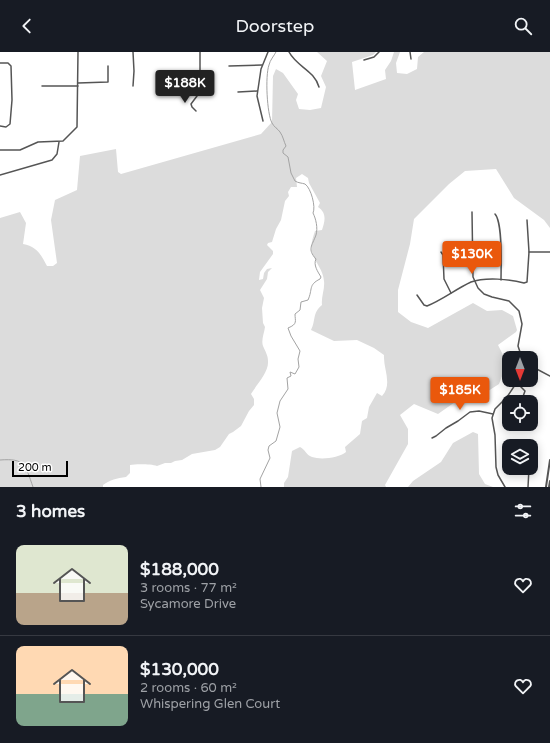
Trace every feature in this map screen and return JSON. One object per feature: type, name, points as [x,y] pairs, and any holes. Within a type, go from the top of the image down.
[{"type":"street","points":[[0,150],[20,150],[38,142],[59,142],[64,140],[77,126],[78,52]]},
{"type":"street","points":[[133,52],[133,86]]},
{"type":"street","points":[[196,111],[191,104],[200,92],[200,52]]},
{"type":"street","points":[[262,121],[257,91],[262,65],[268,52]]},
{"type":"street","points":[[289,52],[298,64],[313,75],[319,87]]},
{"type":"street","points":[[364,60],[374,56],[378,52]]},
{"type":"street","points":[[410,52],[411,59]]},
{"type":"street","points":[[0,63],[8,63],[11,66],[12,97],[10,124],[6,127],[0,126]]},
{"type":"street","points":[[229,66],[262,65]]},
{"type":"street","points":[[78,82],[108,82],[108,66]]},
{"type":"street","points":[[42,86],[78,86]]},
{"type":"street","points":[[238,92],[257,91]]},
{"type":"street","points":[[0,175],[52,160],[57,154],[59,142]]},
{"type":"street","points":[[472,212],[472,273],[474,281],[484,294],[509,301],[519,311],[522,324],[518,346],[520,351]]},
{"type":"street","points":[[496,214],[500,227],[501,280]]},
{"type":"street","points":[[417,296],[425,306],[428,306],[474,281],[485,279],[524,283],[527,282],[529,252],[527,220]]},
{"type":"street","points":[[441,252],[443,255],[444,279],[451,293]]},
{"type":"street","points":[[529,252],[550,252]]},
{"type":"street","points":[[538,370],[550,376]]},
{"type":"street","points":[[505,487],[498,475],[496,467],[496,439],[492,421],[493,414],[498,405],[507,397],[514,387]]},
{"type":"street","points":[[522,387],[526,391],[524,395]]},
{"type":"street","points":[[432,438],[458,422],[470,412],[477,411],[493,414]]},
{"type":"street","points":[[548,487],[550,460]]},
{"type":"street","points":[[528,487],[529,475]]},
{"type":"street","points":[[548,487],[550,481]]},
{"type":"shaded area","points":[[317,52],[376,52],[373,55],[352,62],[355,90],[386,79],[385,70],[391,61],[394,52],[400,52],[396,63],[397,73],[407,74],[417,69],[418,57],[424,52],[550,52],[550,228],[544,220],[514,198],[496,169],[465,171],[449,184],[414,219],[410,244],[398,290],[398,312],[411,322],[428,328],[473,303],[487,311],[502,310],[513,316],[517,330],[516,332],[498,345],[502,353],[502,376],[499,384],[485,393],[465,395],[438,414],[414,404],[400,415],[408,429],[408,444],[385,485],[386,487],[284,487],[284,483],[288,477],[292,451],[300,447],[310,456],[316,458],[335,457],[346,452],[345,447],[360,434],[362,421],[367,418],[369,407],[377,393],[382,396],[387,386],[384,355],[374,348],[357,340],[334,341],[311,330],[315,314],[322,305],[324,284],[322,273],[311,250],[315,231],[322,230],[324,215],[318,207],[320,203],[309,183],[308,178],[302,174],[296,178],[297,187],[291,187],[288,192],[289,196],[285,201],[281,220],[276,229],[272,242],[268,243],[267,245],[273,251],[273,254],[260,272],[259,280],[263,279],[264,273],[267,269],[272,268],[268,272],[267,279],[260,290],[264,298],[262,308],[263,323],[265,327],[262,341],[268,357],[268,365],[265,374],[251,394],[254,399],[254,405],[241,426],[229,434],[220,447],[215,450],[192,454],[182,460],[157,466],[144,464],[130,465],[130,473],[126,477],[111,481],[103,485],[103,487],[0,487],[0,218],[20,212],[26,223],[23,244],[38,251],[47,266],[53,266],[57,263],[51,220],[55,200],[77,190],[80,156],[116,149],[118,172],[121,174],[261,134],[272,122],[273,76],[276,69],[283,73],[298,94],[296,100],[299,109],[310,110],[321,108],[326,87],[321,76],[327,61]]},
{"type":"shaded area","points":[[473,432],[478,434],[479,474],[485,484],[493,487],[408,487],[413,481],[441,462],[453,443]]},
{"type":"waterway","points":[[261,487],[260,479],[270,458],[268,450],[269,446],[276,441],[280,427],[277,413],[280,401],[288,389],[287,378],[291,376],[290,372],[295,374],[299,367],[298,359],[300,351],[288,328],[295,324],[295,314],[300,310],[301,302],[308,300],[312,285],[321,277],[315,266],[316,259],[311,250],[317,229],[313,213],[314,206],[312,198],[307,186],[295,181],[291,173],[288,157],[283,153],[286,146],[283,137],[274,126],[270,118],[267,86],[268,70],[270,61],[276,52]]},
{"type":"waterway","points":[[0,460],[15,460],[23,464],[33,487]]}]
